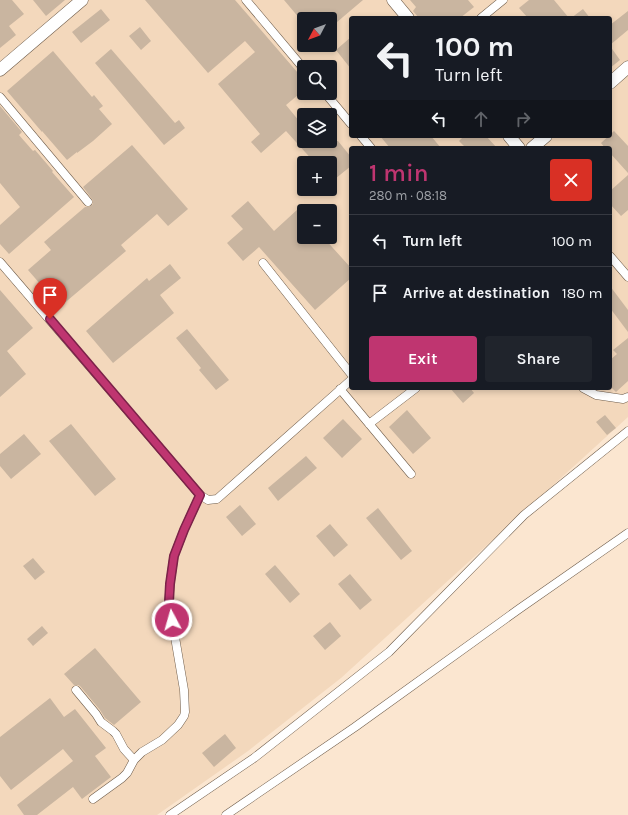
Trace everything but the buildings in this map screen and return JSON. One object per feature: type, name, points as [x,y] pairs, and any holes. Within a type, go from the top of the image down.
[{"type":"street","points":[[0,70],[82,0]]},
{"type":"street","points":[[246,0],[297,61]]},
{"type":"street","points":[[393,0],[406,16]]},
{"type":"street","points":[[483,16],[502,0]]},
{"type":"street","points":[[612,80],[628,68]]},
{"type":"street","points":[[0,97],[88,202]]},
{"type":"street","points":[[331,100],[349,122]]},
{"type":"street","points":[[363,138],[369,146]]},
{"type":"street","points":[[511,138],[517,146]]},
{"type":"street","points":[[534,146],[544,138]]},
{"type":"street","points":[[612,258],[628,277]]},
{"type":"street","points":[[0,262],[84,358],[200,495],[208,500],[217,499],[349,382]]},
{"type":"street","points":[[262,263],[349,372]]},
{"type":"street","points":[[340,389],[411,474]]},
{"type":"street","points":[[369,424],[413,390]]},
{"type":"street","points":[[587,390],[596,395],[622,399],[628,397]]},
{"type":"street","points":[[170,815],[254,758],[389,652],[524,515],[628,431]]},
{"type":"street","points":[[93,800],[122,778],[127,773],[134,760],[142,752],[162,740],[174,729],[182,720],[185,712],[184,690],[169,602],[170,584],[174,556],[200,495]]},
{"type":"street","points":[[226,815],[355,727],[513,613],[628,533]]},
{"type":"street","points":[[76,690],[101,722],[116,734],[124,749],[134,760]]},
{"type":"shaded area","points":[[0,0],[628,0],[628,417],[341,678],[248,751],[157,815],[0,815]]},
{"type":"route","points":[[50,319],[200,495],[174,556],[169,602],[172,620]]}]
